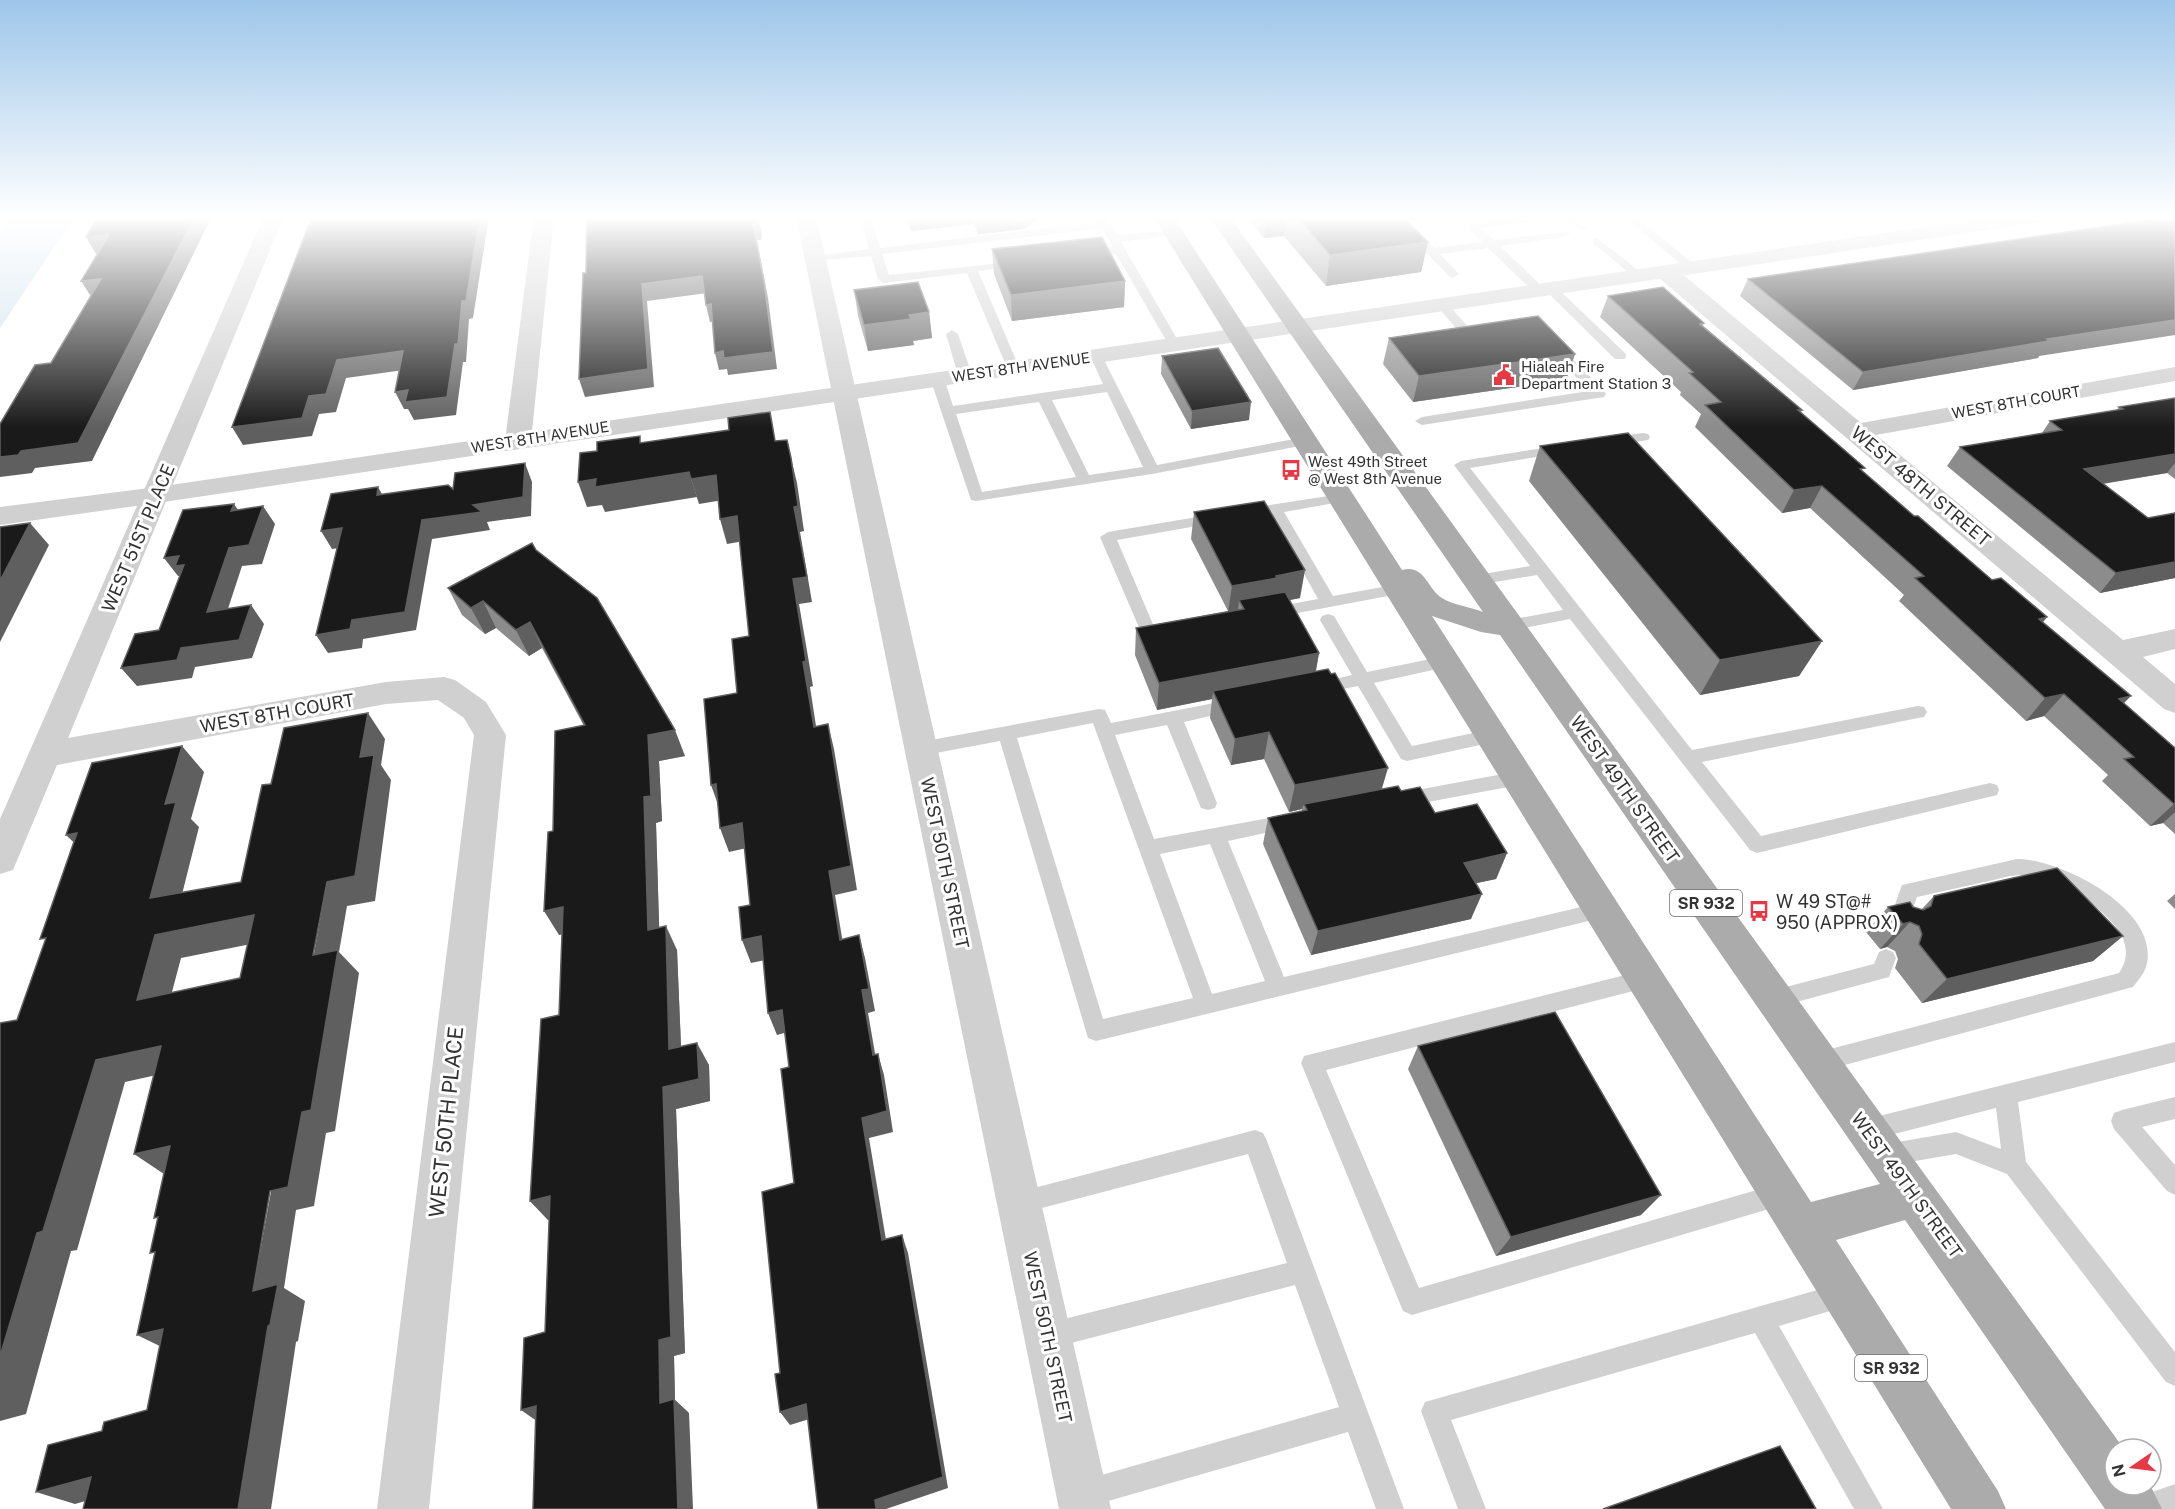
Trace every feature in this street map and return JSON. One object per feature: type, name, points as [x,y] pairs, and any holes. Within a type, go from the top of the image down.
[{"type":"main road","name":"SR 932","points":[[1208,286],[1980,1509]]},
{"type":"main road","name":"WEST 49TH STREET","points":[[1269,286],[2103,1462]]},
{"type":"main road","points":[[1339,494],[1372,522],[1420,594],[1431,605],[1492,625],[1509,625]]},
{"type":"main road","points":[[1792,1211],[1916,1196]]},
{"type":"street","name":"WEST 51ST PLACE","points":[[0,860],[244,286]]},
{"type":"street","points":[[518,441],[536,286]]},
{"type":"street","name":"WEST 50TH STREET","points":[[821,286],[1084,1502]]},
{"type":"street","name":"WEST 8TH AVENUE","points":[[0,516],[157,495],[937,378],[1570,286]]},
{"type":"street","name":"WEST 48TH STREET","points":[[1683,286],[2175,701]]},
{"type":"street","name":"WEST 8TH COURT","points":[[1856,430],[2175,374]]},
{"type":"street","points":[[2118,652],[2175,639]]},
{"type":"street","name":"WEST 8TH COURT","points":[[45,755],[386,693],[444,688],[475,710],[490,735]]},
{"type":"street","name":"WEST 50TH PLACE","points":[[402,1509],[490,735]]},
{"type":"lane","points":[[979,286],[1013,368]]},
{"type":"lane","points":[[1141,286],[1174,344]]},
{"type":"lane","points":[[1542,286],[1620,356]]},
{"type":"lane","points":[[1442,305],[1473,340],[1495,337]]},
{"type":"lane","points":[[952,334],[965,375]]},
{"type":"lane","points":[[1422,421],[1599,394],[1546,338]]},
{"type":"lane","points":[[1096,356],[1152,470]]},
{"type":"lane","points":[[937,378],[976,497],[1152,470],[1305,441]]},
{"type":"lane","points":[[948,411],[1111,387]]},
{"type":"lane","points":[[1044,397],[1084,480]]},
{"type":"lane","points":[[1598,444],[1643,437]]},
{"type":"lane","points":[[1575,447],[1461,465],[1574,613],[1757,845],[1990,790]]},
{"type":"lane","points":[[1184,629],[1150,635],[1108,537],[1275,509],[1339,494]]},
{"type":"lane","points":[[1275,509],[1329,602]]},
{"type":"lane","points":[[1477,580],[1541,569]]},
{"type":"lane","points":[[1251,617],[1399,589]]},
{"type":"lane","points":[[1509,625],[1574,613]]},
{"type":"lane","points":[[1328,620],[1407,754],[1492,736]]},
{"type":"lane","points":[[1296,693],[1445,663]]},
{"type":"lane","points":[[1105,731],[1251,702]]},
{"type":"lane","points":[[1687,758],[1918,712]]},
{"type":"lane","points":[[920,749],[1099,715],[1206,1005]]},
{"type":"lane","points":[[1173,717],[1208,803]]},
{"type":"lane","points":[[1007,733],[1095,1031],[1602,910]]},
{"type":"lane","points":[[1379,805],[1518,778]]},
{"type":"lane","points":[[1148,848],[1309,818]]},
{"type":"lane","points":[[1216,835],[1278,987]]},
{"type":"lane","points":[[1819,1062],[2126,980],[2136,966],[2137,950],[2129,930],[2114,910],[2093,893],[2068,879],[2043,871],[2019,867],[1909,891],[1898,924]]},
{"type":"lane","points":[[1774,999],[1882,971],[1886,958]]},
{"type":"lane","points":[[1645,979],[1312,1063],[1412,1302],[1792,1211]]},
{"type":"lane","points":[[1876,1142],[2006,1095],[2175,1052]]},
{"type":"lane","points":[[2006,1095],[2014,1166]]},
{"type":"lane","points":[[2175,1108],[2122,1121],[2175,1183]]},
{"type":"lane","points":[[1019,1202],[1255,1141],[1390,1509]]},
{"type":"lane","points":[[1876,1142],[1956,1143],[2014,1166],[2175,1373]]},
{"type":"lane","points":[[1048,1336],[1303,1271]]},
{"type":"lane","points":[[1472,1509],[1434,1411],[1845,1295]]},
{"type":"lane","points":[[1760,1318],[1869,1509]]},
{"type":"lane","points":[[1084,1502],[1356,1416]]},
{"type":"lane","points":[[2142,1509],[2175,1498]]},
{"type":"water","points":[[0,286],[28,286],[0,328]]},
{"type":"building","points":[[97,286],[159,286],[78,443],[21,451],[18,455],[0,457],[0,424],[35,365],[51,363]]},
{"type":"building","points":[[285,286],[468,286],[466,301],[462,301],[458,344],[455,344],[447,397],[405,402],[408,390],[395,392],[403,351],[337,360],[326,394],[309,396],[302,418],[232,427]]},
{"type":"building","points":[[582,286],[642,286],[648,369],[579,379]]},
{"type":"building","points":[[703,286],[765,286],[773,352],[724,358],[723,351],[715,353],[711,304],[706,305]]},
{"type":"building","points":[[883,286],[920,286],[929,312],[909,315],[911,319],[864,325],[854,290]]},
{"type":"building","points":[[1007,286],[1081,286],[1011,295]]},
{"type":"building","points":[[1757,286],[2175,286],[2175,320],[2047,339],[2049,341],[1863,372]]},
{"type":"building","points":[[1663,287],[1704,323],[1700,324],[1802,410],[1798,410],[1865,468],[1860,469],[1992,580],[2001,578],[2047,617],[2039,619],[2131,696],[2119,699],[2175,748],[2175,804],[2124,759],[2134,757],[2064,694],[2045,698],[1915,578],[1924,576],[1822,486],[1794,490],[1705,405],[1721,402],[1689,373],[1693,372],[1608,296]]},
{"type":"building","points":[[1538,316],[1575,354],[1419,376],[1389,338]]},
{"type":"building","points":[[1218,348],[1251,402],[1192,411],[1162,356]]},
{"type":"building","points":[[2175,398],[2175,454],[2084,469],[2148,518],[2175,513],[2175,562],[2116,573],[1960,447],[2062,430],[2050,421]]},
{"type":"building","points":[[770,412],[775,441],[787,440],[791,458],[798,506],[794,507],[807,577],[793,579],[806,661],[803,662],[814,727],[828,724],[851,866],[829,871],[840,940],[859,935],[869,989],[862,990],[873,1055],[878,1054],[887,1111],[862,1118],[882,1240],[902,1235],[943,1477],[875,1500],[876,1509],[818,1509],[806,1404],[780,1412],[775,1374],[780,1373],[762,1192],[794,1183],[781,1069],[789,1067],[782,1010],[768,1013],[761,936],[742,940],[739,907],[750,905],[742,823],[720,828],[716,784],[711,785],[704,699],[737,693],[732,639],[749,636],[737,516],[720,519],[716,475],[691,479],[689,472],[595,487],[596,479],[578,482],[580,453],[597,451],[597,442],[640,436],[640,443],[729,430],[728,418]]},
{"type":"building","points":[[1628,433],[1822,641],[1720,660],[1540,446]]},
{"type":"building","points":[[525,463],[523,497],[473,505],[482,512],[422,520],[405,612],[352,620],[350,629],[316,635],[342,528],[321,531],[331,494],[378,487],[377,495],[448,485],[453,489],[455,473]]},
{"type":"building","points":[[1264,501],[1305,570],[1276,576],[1277,578],[1232,586],[1194,512]]},
{"type":"building","points":[[234,504],[231,511],[263,506],[249,545],[229,548],[207,612],[251,605],[239,640],[181,648],[177,660],[121,668],[135,634],[159,630],[184,565],[175,566],[179,556],[164,558],[183,510]]},
{"type":"building","points":[[30,523],[0,581],[0,527]]},
{"type":"building","points":[[532,543],[536,550],[597,598],[675,730],[648,735],[651,796],[644,797],[648,930],[666,926],[669,1049],[697,1043],[699,1079],[663,1087],[671,1337],[659,1340],[660,1403],[674,1399],[678,1509],[533,1509],[536,1406],[521,1410],[524,1338],[545,1332],[550,1196],[530,1201],[541,1019],[559,1015],[563,907],[544,911],[548,832],[553,831],[555,731],[585,725],[530,622],[516,630],[483,601],[471,608],[448,588]]},
{"type":"building","points":[[1285,592],[1319,653],[1159,683],[1136,628],[1244,609],[1239,600]]},
{"type":"building","points":[[1328,669],[1331,674],[1335,673],[1388,768],[1295,785],[1269,732],[1235,739],[1213,691]]},
{"type":"building","points":[[368,713],[360,757],[374,755],[355,876],[327,882],[313,955],[338,950],[311,1110],[302,1112],[288,1187],[270,1191],[253,1291],[278,1284],[268,1326],[238,1509],[83,1509],[91,1477],[36,1492],[48,1445],[102,1431],[104,1422],[147,1410],[163,1329],[137,1335],[155,1252],[150,1253],[158,1217],[154,1218],[170,1146],[134,1154],[161,1046],[96,1060],[43,1231],[37,1233],[0,1356],[0,1023],[17,1020],[46,938],[40,939],[77,833],[66,835],[92,763],[182,746],[165,804],[176,802],[150,898],[241,882],[262,785],[271,784],[284,728]],"holes":[[[254,915],[240,978],[137,1000],[155,935]]]},
{"type":"building","points":[[1398,786],[1401,791],[1420,787],[1435,813],[1477,804],[1507,853],[1464,863],[1482,894],[1318,931],[1268,818],[1307,810],[1304,804]]},
{"type":"building","points":[[2057,868],[2123,936],[1947,979],[1919,944],[1922,934],[1919,926],[1910,922],[1903,924],[1888,907],[1910,902],[1913,907],[1923,910],[1931,906],[1934,896]]},
{"type":"building","points":[[1555,1012],[1661,1195],[1511,1237],[1418,1046]]},
{"type":"building","points":[[1780,1446],[1816,1509],[1603,1509]]},
{"type":"place","name":"Hialeah Fire Department Station 3","points":[[1504,375]]},
{"type":"place","name":"West 49th Street @ West 8th Avenue","points":[[1291,470]]},
{"type":"place","name":"W 49 ST@# 950 (APPROX)","points":[[1759,911]]}]
